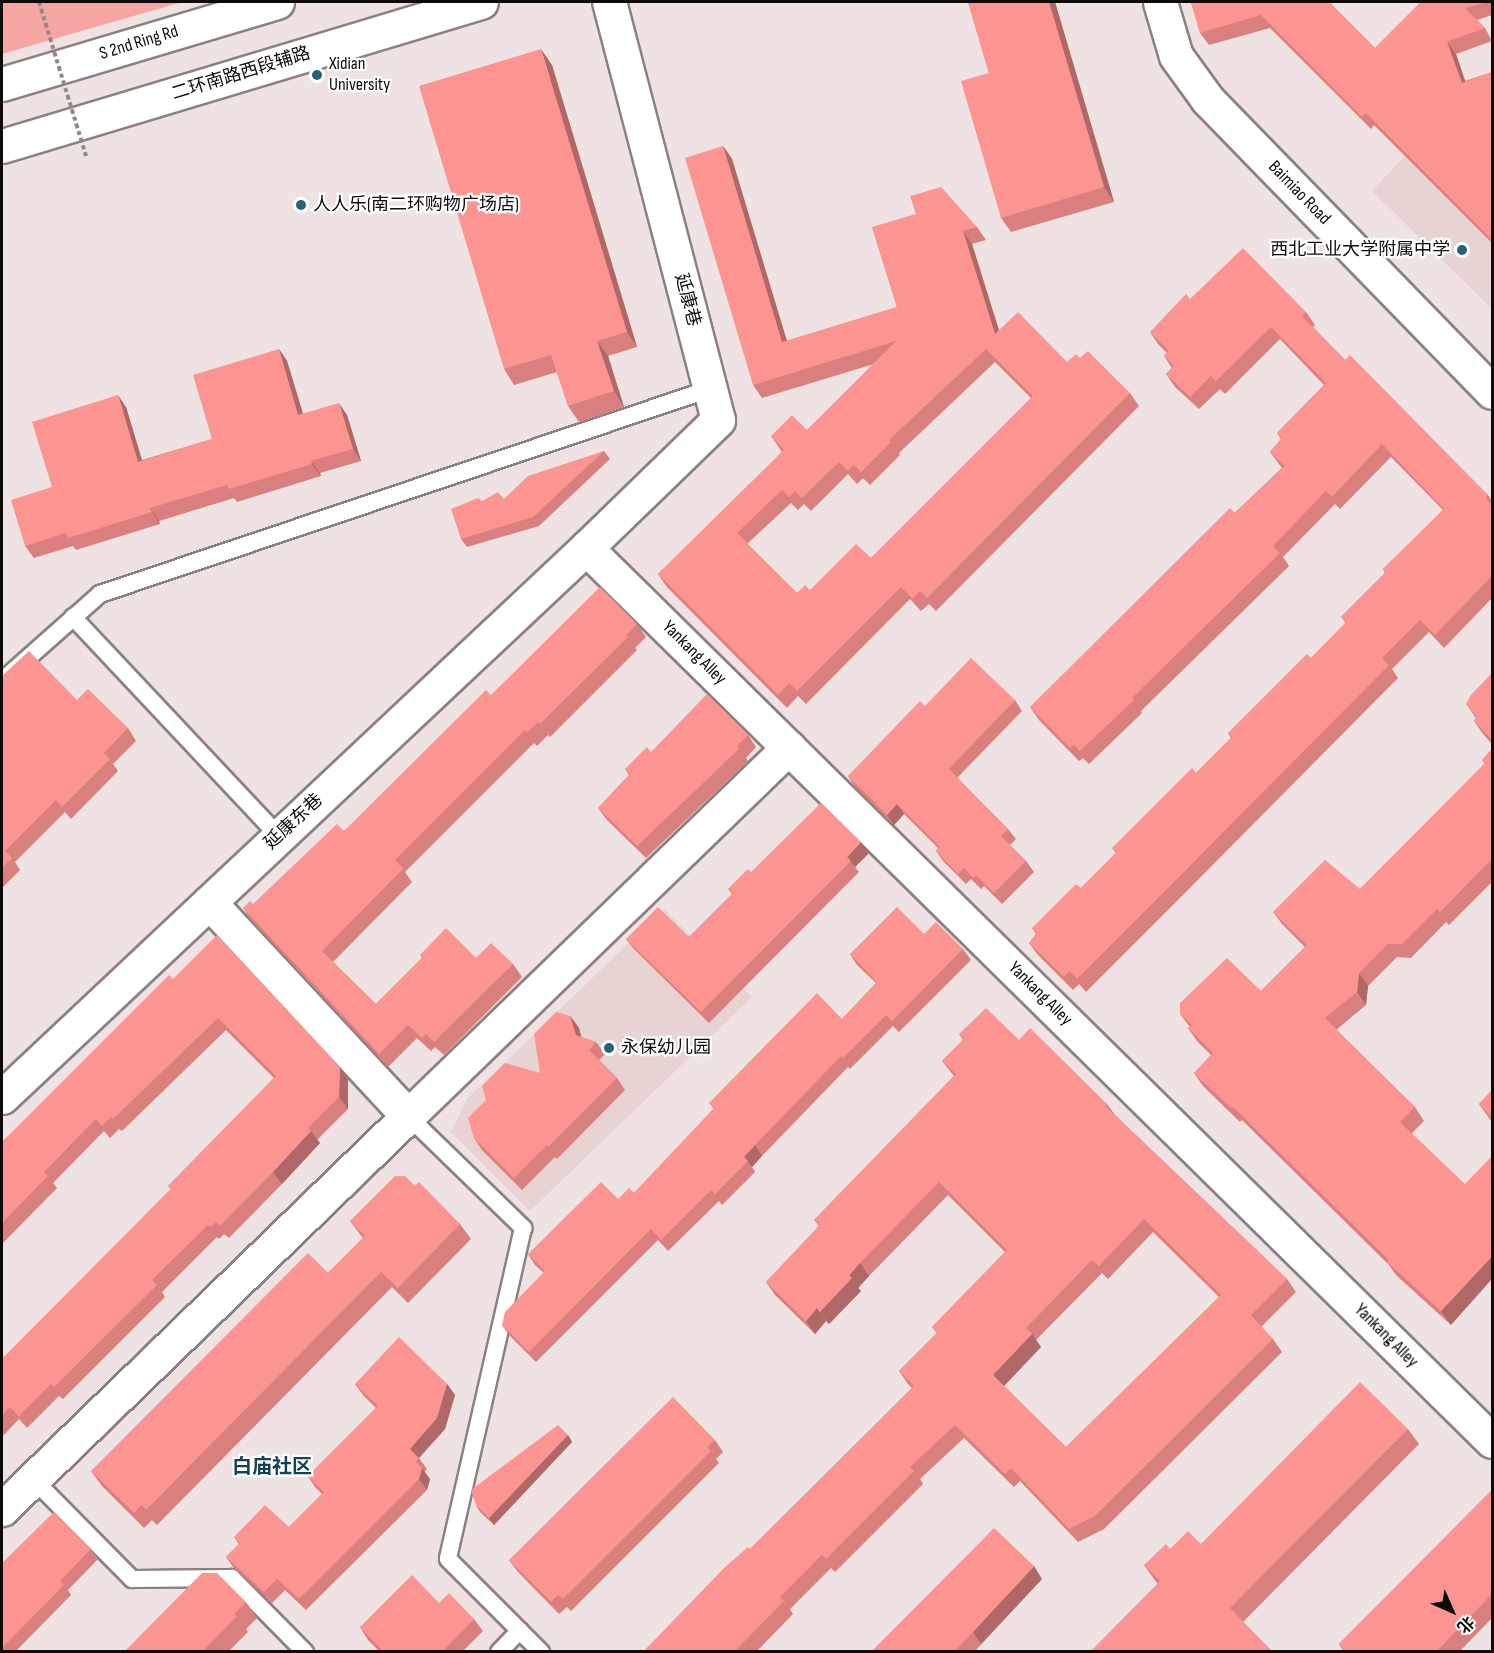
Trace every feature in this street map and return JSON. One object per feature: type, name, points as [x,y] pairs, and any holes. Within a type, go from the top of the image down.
[{"type":"main road","name":"S 2nd Ring Rd","points":[[2,84],[277,2]]},
{"type":"main road","name":"二环南路西段辅路","points":[[2,146],[481,2]]},
{"type":"main road","name":"延康巷","points":[[586,548],[718,420],[609,2]]},
{"type":"main road","name":"Baimiao Road","points":[[1160,2],[1176,56],[1208,100],[1492,392]]},
{"type":"main road","name":"Yankang Alley","points":[[586,548],[1492,1441]]},
{"type":"main road","name":"延康东巷","points":[[2,1097],[586,548]]},
{"type":"main road","points":[[2,1509],[789,747]]},
{"type":"main road","points":[[209,902],[408,1116]]},
{"type":"lane","points":[[2,681],[100,594],[710,389]]},
{"type":"lane","points":[[73,617],[279,836]]},
{"type":"lane","points":[[408,1116],[523,1228],[448,1559],[541,1652]]},
{"type":"lane","points":[[33,1479],[132,1579],[232,1578],[305,1652]]},
{"type":"lane","points":[[499,1652],[520,1630]]},
{"type":"path","points":[[39,2],[86,156]]},
{"type":"shaded area","points":[[2,2],[182,2],[2,54]]},
{"type":"shaded area","name":"西北工业大学附属中学","points":[[1477,79],[1492,96],[1492,309],[1372,191]]},
{"type":"shaded area","name":"永保幼儿园","points":[[664,909],[752,997],[530,1211],[451,1132],[467,1099]]},
{"type":"building","points":[[968,2],[1049,2],[1104,187],[1001,218],[961,81],[989,73]]},
{"type":"building","points":[[1191,2],[1329,2],[1375,48],[1421,2],[1488,2],[1465,8],[1485,28],[1447,42],[1462,83],[1492,72],[1492,240],[1366,113],[1362,117],[1261,15],[1200,33]]},
{"type":"building","points":[[541,49],[627,332],[597,341],[614,391],[568,406],[551,355],[504,369],[419,86]]},
{"type":"building","points":[[723,146],[782,342],[897,307],[872,227],[916,214],[910,196],[941,187],[977,227],[963,231],[995,334],[1018,312],[1067,362],[1076,354],[1080,358],[1088,351],[1130,393],[927,598],[920,591],[913,599],[901,587],[797,691],[789,683],[778,695],[658,574],[784,450],[771,436],[792,415],[807,430],[896,341],[753,385],[685,158]],"holes":[[[986,349],[1033,396],[871,558],[856,544],[810,590],[805,585],[797,593],[737,533],[782,490],[789,497],[795,491],[802,498],[839,462],[848,471],[854,465],[861,472],[891,442],[889,440]]]},
{"type":"building","points":[[1243,248],[1306,312],[1302,316],[1345,360],[1350,355],[1488,495],[1486,498],[1492,505],[1492,576],[1435,635],[1420,620],[1382,658],[1389,665],[1159,897],[1077,979],[1070,971],[1064,977],[1029,943],[1037,933],[1032,928],[1076,884],[1081,888],[1116,853],[1112,848],[1192,768],[1196,773],[1232,737],[1228,733],[1307,654],[1311,658],[1346,622],[1341,617],[1386,572],[1383,569],[1444,509],[1382,444],[1332,497],[1326,491],[1273,546],[1280,553],[1080,751],[1074,745],[1070,748],[1030,707],[1230,508],[1235,513],[1285,466],[1270,452],[1282,438],[1277,433],[1326,383],[1271,327],[1216,381],[1211,376],[1190,397],[1166,374],[1174,366],[1164,356],[1169,351],[1150,332],[1186,294],[1190,299]]},
{"type":"building","points":[[279,349],[298,415],[339,403],[353,449],[229,489],[227,485],[150,508],[152,512],[68,538],[66,533],[25,546],[11,500],[52,487],[32,422],[118,395],[138,462],[212,439],[193,375]]},
{"type":"building","points":[[604,451],[533,517],[461,539],[451,509],[478,498],[482,501],[498,492],[504,499],[528,476]]},
{"type":"building","points":[[600,587],[637,624],[626,635],[628,637],[540,724],[538,722],[527,733],[525,730],[395,860],[403,869],[322,951],[376,1004],[423,957],[420,955],[446,928],[476,958],[491,943],[513,964],[434,1042],[426,1034],[422,1038],[408,1025],[379,1054],[243,908],[250,901],[253,904],[337,824],[344,831],[486,690],[491,695]]},
{"type":"building","points":[[29,651],[77,700],[88,689],[128,728],[104,753],[110,759],[62,807],[56,800],[5,851],[12,858],[2,868],[2,676]]},
{"type":"building","points":[[971,658],[1015,700],[949,769],[1008,829],[1001,836],[1026,861],[994,893],[976,875],[973,878],[964,868],[958,874],[936,851],[940,847],[897,804],[887,815],[848,776],[920,701],[925,706]]},
{"type":"building","points":[[1492,673],[1492,740],[1474,721],[1477,717],[1466,704],[1471,695]]},
{"type":"building","points":[[707,694],[748,735],[737,746],[739,749],[637,846],[598,808],[630,774],[625,769],[647,747],[651,752]]},
{"type":"building","points":[[1492,749],[1492,859],[1440,912],[1437,909],[1402,944],[1388,944],[1359,973],[1357,992],[1325,1018],[1415,1107],[1400,1122],[1465,1184],[1492,1156],[1492,1256],[1441,1311],[1387,1262],[1389,1260],[1233,1107],[1231,1108],[1194,1073],[1213,1053],[1188,1028],[1192,1025],[1180,1014],[1180,1003],[1227,958],[1261,991],[1307,945],[1273,912],[1325,860],[1360,889],[1485,763],[1482,760]]},
{"type":"building","points":[[821,803],[861,842],[847,857],[851,861],[701,1012],[626,939],[658,907],[689,937],[733,893],[728,889],[748,869],[751,872]]},
{"type":"building","points":[[897,907],[924,934],[936,922],[963,949],[892,1021],[886,1015],[843,1058],[841,1056],[744,1157],[748,1161],[715,1194],[711,1190],[661,1240],[651,1229],[529,1352],[502,1325],[505,1312],[545,1271],[528,1254],[601,1182],[618,1199],[629,1188],[634,1193],[714,1108],[709,1103],[817,993],[842,1019],[877,982],[850,954]]},
{"type":"building","points":[[217,935],[340,1067],[339,1097],[308,1128],[311,1131],[220,1226],[216,1222],[211,1227],[208,1225],[152,1280],[157,1285],[54,1387],[51,1384],[19,1416],[10,1407],[2,1416],[2,1359],[171,1189],[168,1186],[276,1076],[218,1018],[113,1119],[111,1117],[102,1126],[96,1119],[44,1172],[48,1176],[2,1223],[2,1142],[169,975],[173,979]]},
{"type":"building","points":[[986,1008],[1019,1040],[1030,1028],[1107,1104],[1105,1106],[1287,1279],[1251,1315],[1273,1339],[1095,1516],[1069,1529],[1011,1468],[1005,1474],[955,1425],[910,1467],[914,1471],[826,1559],[822,1555],[780,1597],[784,1601],[734,1652],[643,1652],[724,1568],[748,1547],[750,1549],[914,1386],[899,1371],[938,1332],[932,1327],[1007,1250],[939,1182],[849,1275],[852,1278],[820,1312],[817,1308],[806,1321],[766,1282],[820,1225],[814,1220],[956,1074],[942,1061],[964,1039],[959,1034]],"holes":[[[1144,1219],[1221,1295],[1066,1447],[993,1375],[1032,1334],[1026,1328],[1092,1260],[1099,1266]]]},
{"type":"building","points":[[556,1012],[570,1016],[576,1035],[596,1042],[589,1050],[617,1078],[514,1178],[474,1138],[468,1118],[486,1100],[482,1086],[505,1063],[540,1073],[534,1034]]},
{"type":"building","points":[[1492,1090],[1492,1118],[1479,1104]]},
{"type":"building","points":[[395,1176],[405,1176],[415,1186],[419,1182],[460,1224],[398,1288],[381,1272],[146,1510],[142,1505],[134,1513],[91,1471],[308,1253],[328,1273],[365,1236],[350,1221]]},
{"type":"building","points":[[399,1337],[447,1384],[437,1418],[410,1449],[419,1458],[416,1462],[422,1468],[419,1479],[299,1599],[277,1579],[264,1592],[226,1557],[240,1543],[234,1537],[265,1505],[289,1527],[324,1492],[308,1476],[378,1406],[355,1384]]},
{"type":"building","points":[[1360,1382],[1408,1429],[1230,1608],[1273,1652],[1090,1652],[1160,1581],[1144,1565],[1166,1544],[1170,1549],[1188,1531],[1201,1544]]},
{"type":"building","points":[[673,1397],[715,1440],[707,1447],[711,1451],[563,1599],[558,1595],[551,1602],[509,1560]]},
{"type":"building","points":[[558,1425],[568,1435],[489,1518],[476,1505],[471,1490]]},
{"type":"building","points":[[1492,1490],[1492,1594],[1436,1652],[1346,1652],[1339,1644]]},
{"type":"building","points":[[54,1512],[91,1549],[60,1581],[64,1585],[2,1648],[2,1563]]},
{"type":"building","points":[[994,1528],[1034,1566],[954,1652],[871,1652]]},
{"type":"building","points":[[202,1573],[217,1573],[246,1602],[234,1614],[237,1616],[202,1652],[124,1652]]},
{"type":"building","points":[[412,1575],[439,1603],[449,1593],[474,1619],[442,1652],[384,1652],[360,1627]]},
{"type":"place","name":"Xidian University","points":[[317,75]]},
{"type":"place","name":"人人乐(南二环购物广场店)","points":[[301,205]]},
{"type":"place","name":"西北工业大学附属中学","points":[[1462,250]]},
{"type":"place","name":"永保幼儿园","points":[[609,1048]]},
{"type":"district","name":"白庙社区","points":[[272,1467]]}]
